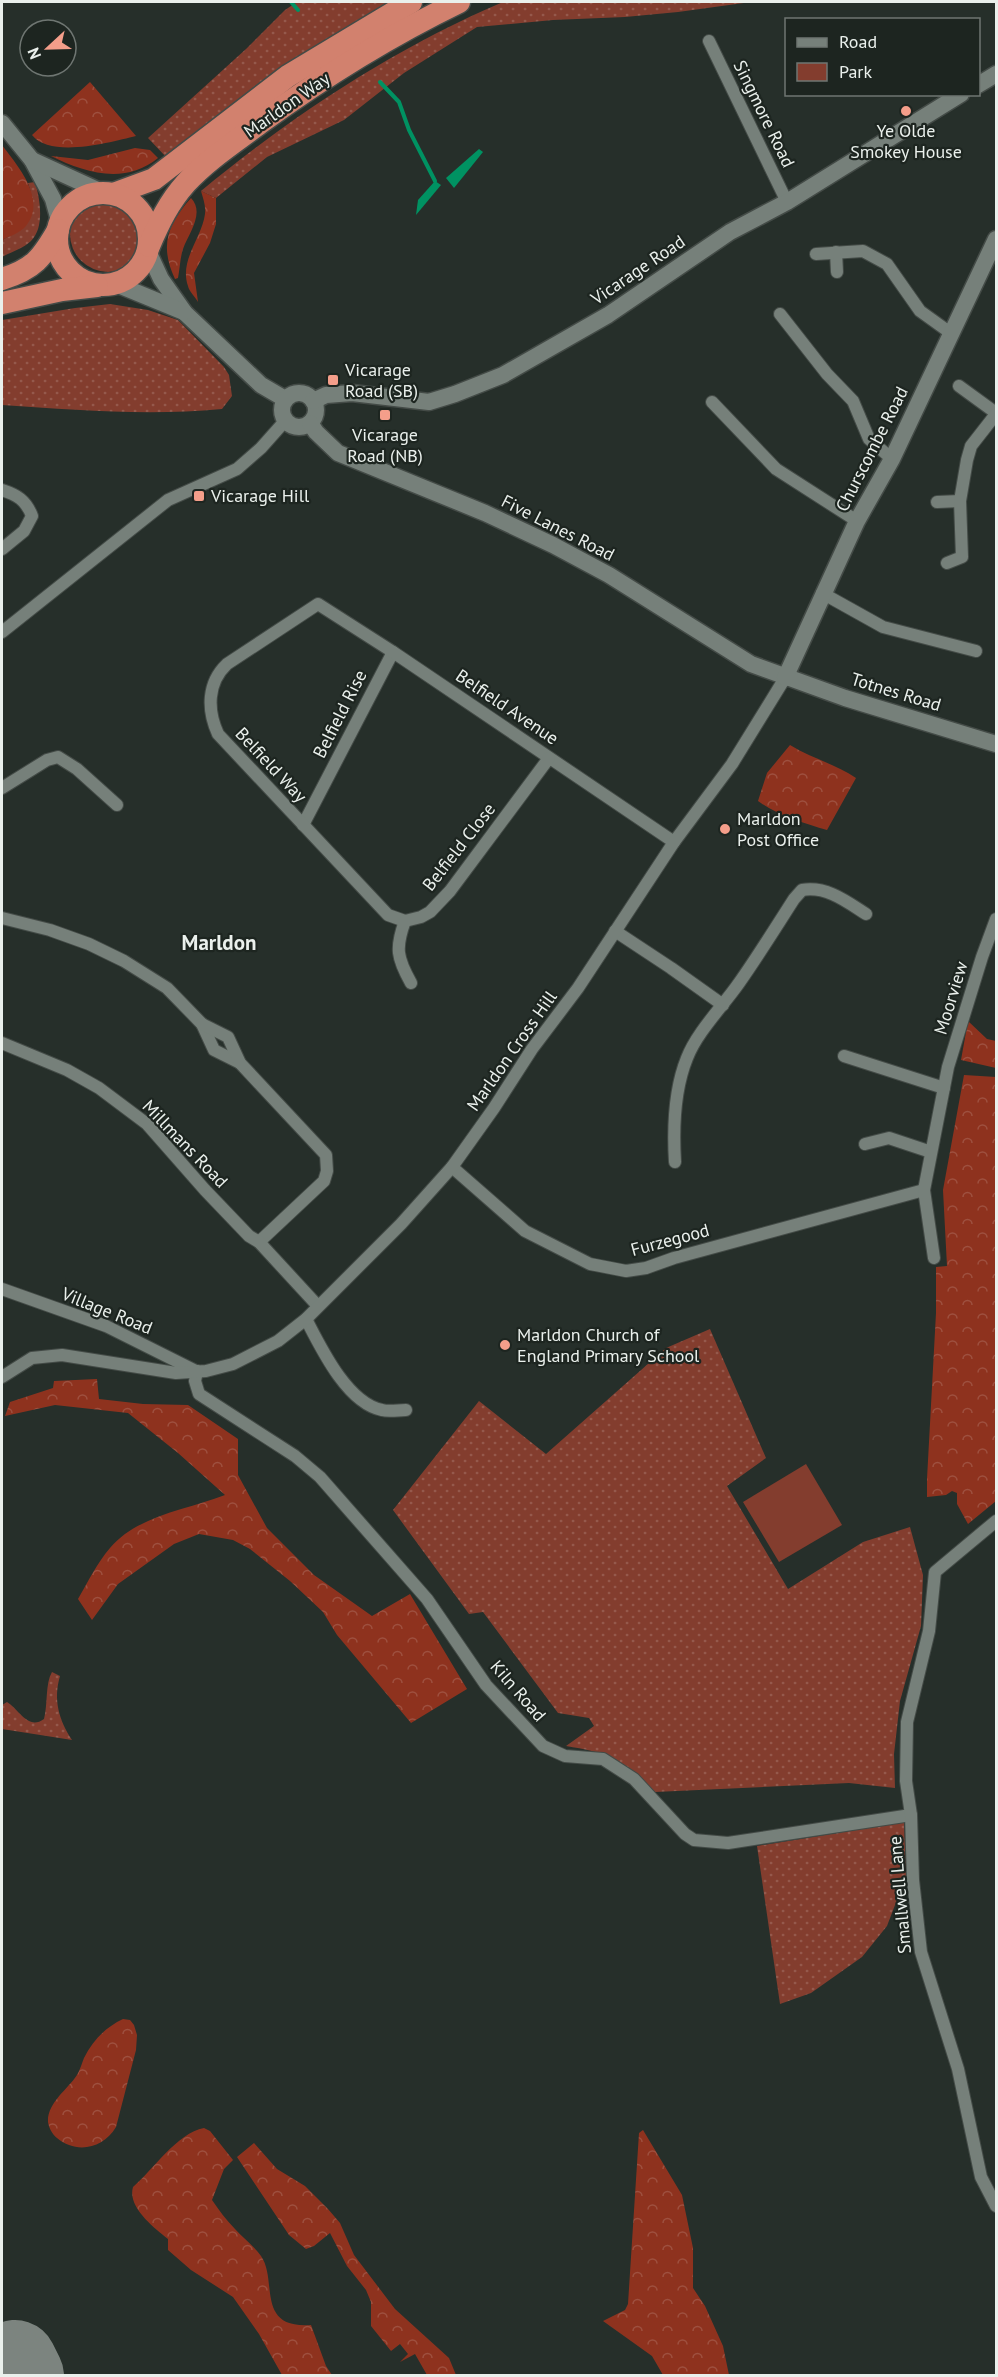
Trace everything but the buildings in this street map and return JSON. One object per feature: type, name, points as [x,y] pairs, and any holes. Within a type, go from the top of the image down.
[{"type":"highway","name":"Marldon Way","points":[[110,193],[154,179],[205,137],[288,76],[411,2]]},
{"type":"highway","name":"Marldon Way","points":[[148,249],[171,202],[187,182],[209,162],[334,72],[459,2]]},
{"type":"highway","points":[[2,279],[28,267],[44,255],[69,209],[79,200],[91,195],[110,193],[134,204],[147,227],[148,249],[138,270],[128,278],[110,284],[62,290],[2,303]]},
{"type":"highway","points":[[59,227],[59,252],[71,273],[87,282],[110,284]]},
{"type":"street","name":"Singmore Road","points":[[709,41],[787,202]]},
{"type":"street","points":[[980,84],[996,74]]},
{"type":"street","name":"Vicarage Road","points":[[313,400],[326,395],[352,393],[429,402],[503,375],[608,315],[730,232],[787,202],[958,96]]},
{"type":"street","points":[[2,123],[32,160],[53,199],[59,227]]},
{"type":"street","points":[[32,160],[110,193]]},
{"type":"street","name":"Churscombe Road","points":[[785,678],[822,593],[857,521],[892,459],[996,239]]},
{"type":"street","points":[[148,249],[161,279],[185,313],[261,385],[285,399]]},
{"type":"street","points":[[816,254],[863,251],[887,264],[920,311],[952,334]]},
{"type":"street","points":[[836,252],[837,272]]},
{"type":"street","points":[[110,284],[185,313]]},
{"type":"street","points":[[780,314],[827,374],[853,401],[870,439],[892,459]]},
{"type":"street","points":[[947,563],[962,557],[960,501],[971,446],[996,413],[959,386]]},
{"type":"street","points":[[294,393],[299,393],[313,400],[316,411],[310,423],[299,428],[285,421],[281,410],[285,399],[294,393]]},
{"type":"street","points":[[712,402],[776,469],[857,521]]},
{"type":"street","points":[[2,632],[168,500],[237,469],[261,448],[285,421]]},
{"type":"street","name":"Five Lanes Road","points":[[310,423],[338,453],[485,513],[553,546],[609,575],[751,664],[785,678]]},
{"type":"street","points":[[2,490],[20,497],[28,506],[32,516],[24,531],[2,549]]},
{"type":"street","points":[[937,502],[960,501]]},
{"type":"street","points":[[822,593],[883,627],[976,651]]},
{"type":"street","name":"Belfield Avenue","points":[[318,604],[674,842]]},
{"type":"street","name":"Belfield Way","points":[[318,604],[227,664],[218,673],[210,696],[213,724],[218,734],[388,915],[405,921]]},
{"type":"street","name":"Belfield Rise","points":[[303,825],[393,652]]},
{"type":"street","name":"Totnes Road","points":[[785,678],[996,744]]},
{"type":"street","name":"Marldon Cross Hill","points":[[2,1377],[32,1358],[62,1356],[176,1373],[206,1371],[233,1364],[278,1341],[306,1319],[401,1224],[452,1167],[532,1049],[578,988],[674,842],[732,764],[785,678]]},
{"type":"street","points":[[2,788],[47,760],[58,757],[77,769],[117,805]]},
{"type":"street","name":"Belfield Close","points":[[405,921],[430,912],[450,891],[549,758]]},
{"type":"street","points":[[675,1162],[673,1135],[678,1096],[687,1058],[802,890],[829,892],[866,914]]},
{"type":"street","points":[[2,918],[50,930],[89,944],[124,961],[167,988],[202,1024],[228,1037],[240,1063],[326,1155],[327,1171],[324,1180],[259,1242]]},
{"type":"street","name":"Moorview","points":[[924,1190],[948,1067],[996,919]]},
{"type":"street","points":[[405,921],[398,948],[400,961],[411,983]]},
{"type":"street","points":[[615,931],[723,1005]]},
{"type":"street","points":[[202,1024],[214,1050],[240,1063]]},
{"type":"street","name":"Millmans Road","points":[[2,1043],[67,1070],[99,1088],[147,1124],[205,1190],[249,1236],[259,1242],[318,1305]]},
{"type":"street","points":[[844,1056],[944,1089]]},
{"type":"street","points":[[865,1144],[889,1138],[931,1152]]},
{"type":"street","name":"Furzegood","points":[[452,1167],[525,1232],[590,1264],[626,1271],[646,1268],[674,1258],[924,1190]]},
{"type":"street","points":[[924,1190],[934,1258]]},
{"type":"street","name":"Village Road","points":[[2,1289],[105,1326],[197,1371]]},
{"type":"street","points":[[306,1319],[325,1354],[348,1387],[363,1401],[382,1410],[406,1410]]},
{"type":"street","name":"Kiln Road","points":[[197,1371],[195,1381],[199,1394],[295,1456],[320,1478],[427,1599],[486,1685],[543,1746],[565,1756],[603,1759],[634,1779],[685,1834],[694,1840],[728,1843],[911,1815]]},
{"type":"street","name":"Smallwell Lane","points":[[996,1521],[935,1572],[929,1631],[907,1722],[906,1781],[911,1815],[913,1880],[921,1952],[958,2069],[981,2177],[996,2206]]},
{"type":"green space","points":[[297,2],[391,2],[276,71],[167,158],[148,138],[246,49],[285,10]]},
{"type":"green space","points":[[503,2],[751,2],[625,17],[553,20],[477,27],[404,73],[344,120],[267,157],[216,198],[201,191],[308,110],[383,62],[462,20]]},
{"type":"green space","points":[[90,82],[136,136],[97,145],[67,147],[41,142],[32,135]]},
{"type":"green space","points":[[2,145],[28,183],[34,205],[32,216],[26,226],[2,240]]},
{"type":"green space","points":[[135,148],[150,150],[158,158],[132,171],[105,174],[77,167],[51,156],[88,160]]},
{"type":"green space","points":[[35,182],[40,221],[35,235],[25,246],[2,257],[2,240],[20,230],[30,218],[33,203],[28,183]]},
{"type":"green space","points":[[201,191],[216,198],[216,224],[210,243],[194,273],[198,302],[189,288],[186,267],[205,214]]},
{"type":"green space","points":[[108,196],[122,199],[135,207],[143,220],[146,234],[143,248],[135,261],[122,269],[108,272],[94,269],[81,261],[73,248],[70,234],[73,220],[81,207],[94,199]]},
{"type":"green space","points":[[191,198],[195,204],[196,217],[183,249],[178,278],[175,279],[168,256],[168,236],[177,217]]},
{"type":"green space","points":[[110,304],[148,310],[178,320],[229,375],[232,396],[222,409],[139,412],[2,405],[2,320]]},
{"type":"green space","points":[[790,745],[856,778],[827,830],[800,822],[758,801],[767,773]]},
{"type":"green space","points":[[968,1021],[987,1039],[996,1041],[996,1068],[961,1060]]},
{"type":"green space","points":[[964,1075],[996,1077],[996,1501],[968,1524],[957,1504],[957,1493],[952,1491],[946,1495],[927,1497],[936,1267],[947,1266],[943,1190]]},
{"type":"green space","points":[[710,1329],[766,1458],[727,1486],[788,1589],[863,1542],[910,1527],[923,1575],[921,1626],[900,1701],[894,1754],[895,1788],[849,1783],[655,1792],[615,1760],[605,1755],[566,1746],[594,1726],[589,1718],[558,1713],[483,1612],[469,1614],[393,1510],[479,1401],[546,1454],[666,1348]]},
{"type":"green space","points":[[97,1379],[99,1399],[143,1404],[188,1405],[238,1439],[238,1475],[267,1528],[314,1575],[372,1616],[410,1594],[467,1689],[411,1723],[337,1635],[323,1612],[290,1581],[250,1549],[233,1540],[199,1534],[174,1544],[118,1584],[92,1620],[78,1599],[101,1560],[121,1537],[149,1521],[225,1495],[128,1413],[55,1405],[5,1416],[10,1402],[53,1388],[54,1381]]},
{"type":"green space","points":[[806,1464],[842,1525],[779,1562],[743,1502]]},
{"type":"green space","points":[[52,1672],[60,1676],[57,1693],[58,1709],[72,1740],[2,1729],[2,1705],[7,1702],[28,1721],[38,1722],[44,1719],[48,1682]]},
{"type":"green space","points":[[904,1822],[906,1876],[887,1926],[862,1957],[811,1993],[780,2004],[757,1846]]},
{"type":"green space","points":[[123,2019],[130,2020],[137,2035],[136,2050],[116,2127],[104,2140],[89,2147],[64,2143],[50,2129],[48,2122],[51,2109],[77,2075],[84,2058],[96,2040],[111,2026]]},
{"type":"green space","points":[[204,2128],[210,2131],[233,2160],[224,2169],[212,2200],[261,2256],[266,2266],[271,2301],[275,2311],[282,2319],[293,2324],[311,2325],[326,2366],[332,2375],[282,2375],[259,2334],[233,2297],[191,2270],[168,2250],[168,2239],[149,2223],[134,2202],[133,2187],[175,2144],[194,2131]]},
{"type":"green space","points":[[643,2130],[682,2195],[693,2248],[693,2288],[705,2306],[723,2346],[729,2375],[663,2375],[652,2356],[603,2321],[625,2310],[628,2304],[639,2133]]},
{"type":"green space","points":[[254,2143],[277,2169],[305,2186],[328,2209],[340,2223],[354,2255],[395,2309],[449,2358],[456,2375],[427,2375],[415,2354],[400,2362],[408,2354],[400,2344],[391,2351],[371,2326],[371,2302],[366,2290],[347,2266],[330,2233],[314,2246],[306,2249],[289,2235],[237,2157]]},
{"type":"shaded area","points":[[479,149],[483,152],[454,188],[446,178]]},
{"type":"shaded area","points":[[435,181],[441,185],[416,215],[418,200]]},
{"type":"waterway","points":[[291,2],[298,10]]},
{"type":"waterway","points":[[380,82],[399,102],[409,130],[435,181]]},
{"type":"runway","points":[[15,2362],[22,2376]]},
{"type":"place","name":"Ye Olde Smokey House","points":[[906,111]]},
{"type":"place","name":"Vicarage Road (SB)","points":[[333,380]]},
{"type":"place","name":"Vicarage Road (NB)","points":[[385,415]]},
{"type":"place","name":"Vicarage Hill","points":[[199,496]]},
{"type":"place","name":"Marldon Post Office","points":[[725,829]]},
{"type":"place","name":"Marldon Church of England Primary School","points":[[505,1345]]},
{"type":"district","name":"Marldon","points":[[219,943]]}]
